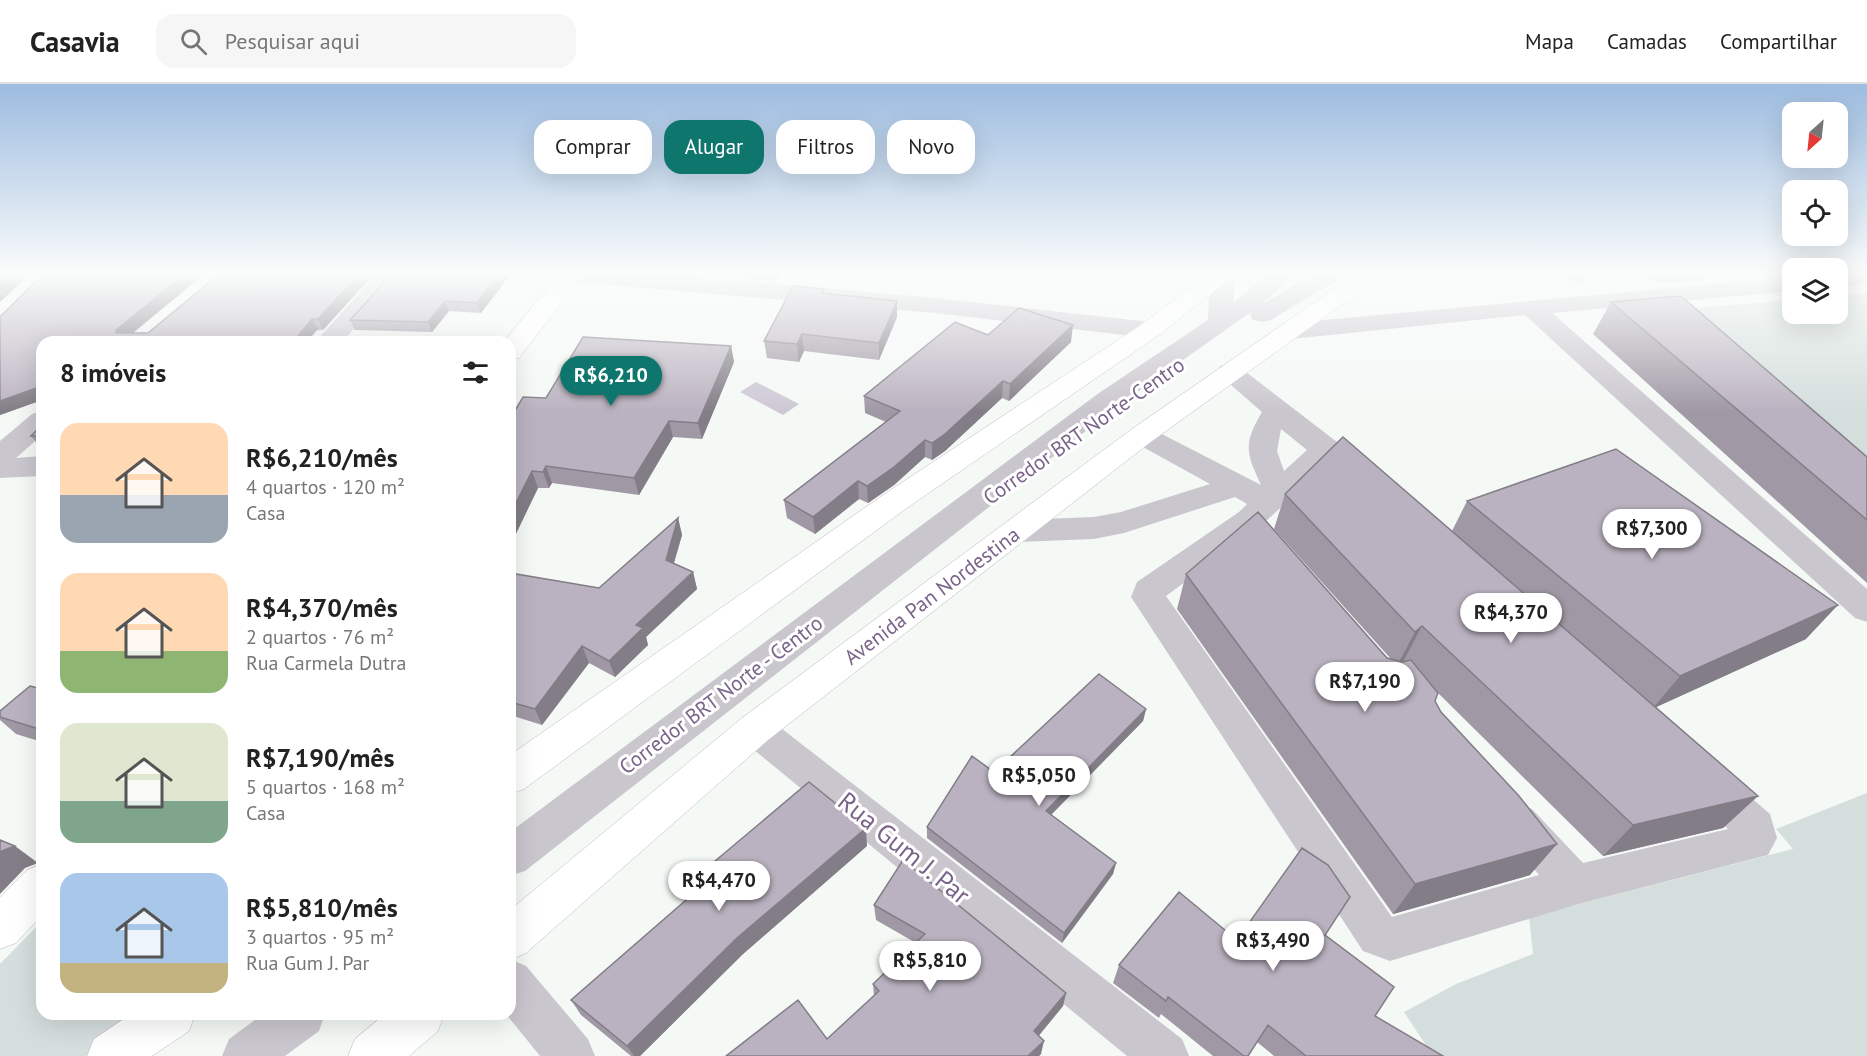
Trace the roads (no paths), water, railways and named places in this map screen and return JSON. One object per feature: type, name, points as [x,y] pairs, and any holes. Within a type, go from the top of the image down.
[{"type":"main road","points":[[516,345],[535,320]]},
{"type":"main road","points":[[516,773],[900,498],[1162,320]]},
{"type":"main road","name":"Avenida Pan Nordestina","points":[[516,933],[755,729],[1142,435],[1228,372],[1306,320]]},
{"type":"main road","points":[[0,928],[36,890]]},
{"type":"main road","points":[[111,1056],[163,1020]]},
{"type":"main road","points":[[372,1056],[414,1020]]},
{"type":"street","points":[[334,336],[348,320]]},
{"type":"street","points":[[1077,320],[1150,330]]},
{"type":"street","name":"Corredor BRT Norte-Centro","points":[[934,534],[1186,360],[1253,320]]},
{"type":"street","points":[[1291,331],[1397,320]]},
{"type":"street","points":[[1546,320],[1867,609]]},
{"type":"street","points":[[934,534],[1109,399],[1221,322]]},
{"type":"street","points":[[1228,372],[1327,449],[1381,497]]},
{"type":"street","points":[[1277,410],[1262,435],[1258,500],[1300,583]]},
{"type":"street","points":[[0,456],[36,425]]},
{"type":"street","points":[[1142,435],[1258,500]]},
{"type":"street","points":[[1327,449],[1258,500],[1149,591],[1148,597],[1379,936],[1390,939],[1575,885],[1753,842],[1757,833],[1750,822],[1678,758]]},
{"type":"street","points":[[0,468],[36,466]]},
{"type":"street","points":[[1018,531],[1094,528],[1258,500]]},
{"type":"street","name":"Corredor BRT Norte - Centro","points":[[516,853],[799,634],[934,534]]},
{"type":"street","name":"Rua Gum J. Par","points":[[755,729],[1165,1056]]},
{"type":"street","points":[[1497,800],[1575,885]]},
{"type":"street","points":[[516,989],[571,1056]]},
{"type":"street","points":[[246,1056],[294,1020]]}]
